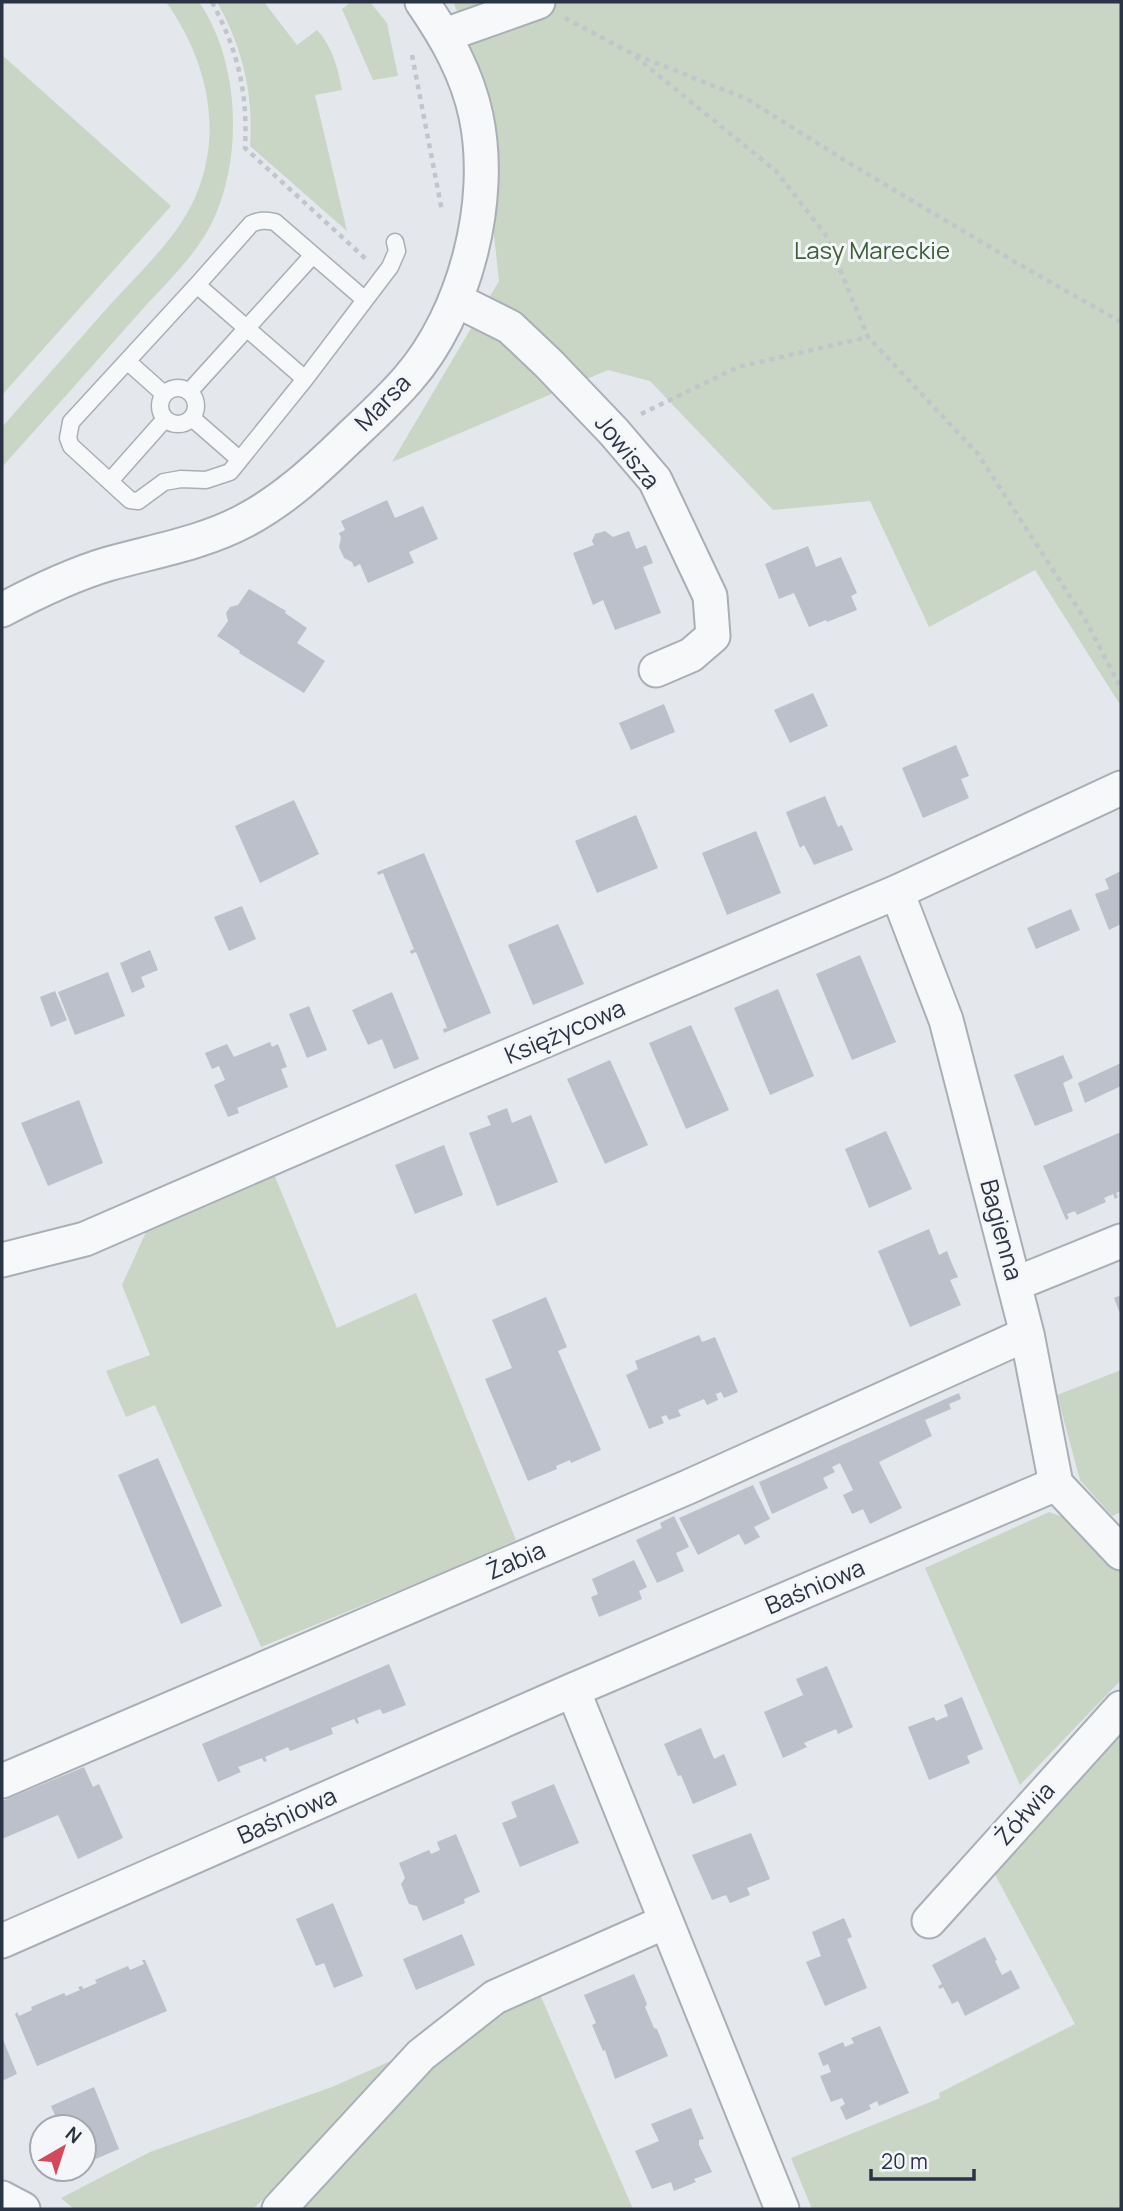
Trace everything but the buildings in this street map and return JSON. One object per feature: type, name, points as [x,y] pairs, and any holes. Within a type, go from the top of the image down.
[{"type":"street","name":"Marsa","points":[[2,610],[74,576],[208,537],[244,522],[302,483],[409,378],[440,332],[456,300],[479,215],[481,166],[476,116],[461,68],[445,35],[422,2]]},
{"type":"street","points":[[445,35],[537,2]]},
{"type":"street","name":"Jowisza","points":[[456,300],[510,327],[614,432],[654,480],[710,596],[713,636],[691,656],[656,670]]},
{"type":"street","name":"Księżycowa","points":[[2,1260],[85,1239],[444,1083],[897,892],[1121,788]]},
{"type":"street","name":"Bagienna","points":[[897,892],[946,1020],[1027,1334],[1056,1484]]},
{"type":"street","points":[[1015,1284],[1121,1241]]},
{"type":"street","name":"Żabia","points":[[2,1782],[688,1487],[1027,1334]]},
{"type":"street","points":[[1056,1484],[1121,1553]]},
{"type":"street","name":"Baśniowa","points":[[2,1941],[573,1690],[1056,1484]]},
{"type":"street","points":[[573,1690],[782,2209]]},
{"type":"street","name":"Żółwia","points":[[929,1921],[1121,1708]]},
{"type":"street","points":[[279,2209],[421,2055],[495,1997],[665,1922]]},
{"type":"street","points":[[2,2198],[23,2209]]},
{"type":"lane","points":[[364,299],[275,222],[258,220],[251,224],[71,422],[68,438],[71,446],[130,500],[138,501],[164,482],[181,479],[206,480],[230,472],[390,267],[397,251],[395,242]]},
{"type":"lane","points":[[190,392],[313,255]]},
{"type":"lane","points":[[197,285],[304,379]]},
{"type":"lane","points":[[127,361],[164,394]]},
{"type":"lane","points":[[175,387],[190,392],[196,406],[191,418],[181,424],[165,419],[159,404],[164,394],[175,387]]},
{"type":"lane","points":[[191,418],[239,459]]},
{"type":"lane","points":[[110,481],[165,419]]},
{"type":"path","points":[[212,2],[229,38],[243,84],[247,108],[245,148],[383,274]]},
{"type":"path","points":[[537,2],[631,53],[747,99],[969,235],[1121,322]]},
{"type":"path","points":[[631,53],[776,170],[825,234],[867,337],[978,454],[1086,621],[1121,688]]},
{"type":"path","points":[[614,432],[648,409],[738,367],[867,337]]},
{"type":"green space","points":[[166,2],[199,2],[222,51],[229,78],[233,135],[224,191],[208,230],[191,255],[2,467],[2,427],[163,247],[182,222],[201,182],[210,128],[208,102],[193,50]]},
{"type":"green space","points":[[217,2],[264,2],[297,45],[317,30],[327,43],[342,90],[315,95],[347,231],[250,146],[250,108],[244,71],[233,36]]},
{"type":"green space","points":[[351,2],[370,2],[387,23],[398,76],[373,80],[342,9]]},
{"type":"green space","name":"Lasy Mareckie","points":[[453,2],[1121,2],[1121,702],[1119,703],[1035,570],[929,627],[870,501],[773,510],[650,381],[608,370],[392,462],[499,281],[477,80]]},
{"type":"green space","points":[[2,55],[171,206],[2,395]]},
{"type":"green space","points":[[274,1174],[337,1328],[416,1293],[516,1540],[261,1647],[155,1405],[126,1417],[106,1371],[150,1355],[122,1285],[146,1232]]},
{"type":"green space","points":[[1121,1370],[1121,1512],[1112,1516],[1080,1480],[1057,1395]]},
{"type":"green space","points":[[1049,1512],[1071,1520],[1121,1572],[1121,1680],[1020,1785],[925,1568]]},
{"type":"green space","points":[[1121,1733],[1121,2209],[812,2209],[791,2158],[940,2098],[939,2093],[1075,2024],[991,1867]]},
{"type":"green space","points":[[539,1992],[633,2209],[302,2209],[468,2029]]},
{"type":"green space","points":[[402,2056],[363,2102],[253,2209],[74,2209],[61,2198],[90,2183],[98,2183],[98,2179],[150,2152],[332,2087]]}]
